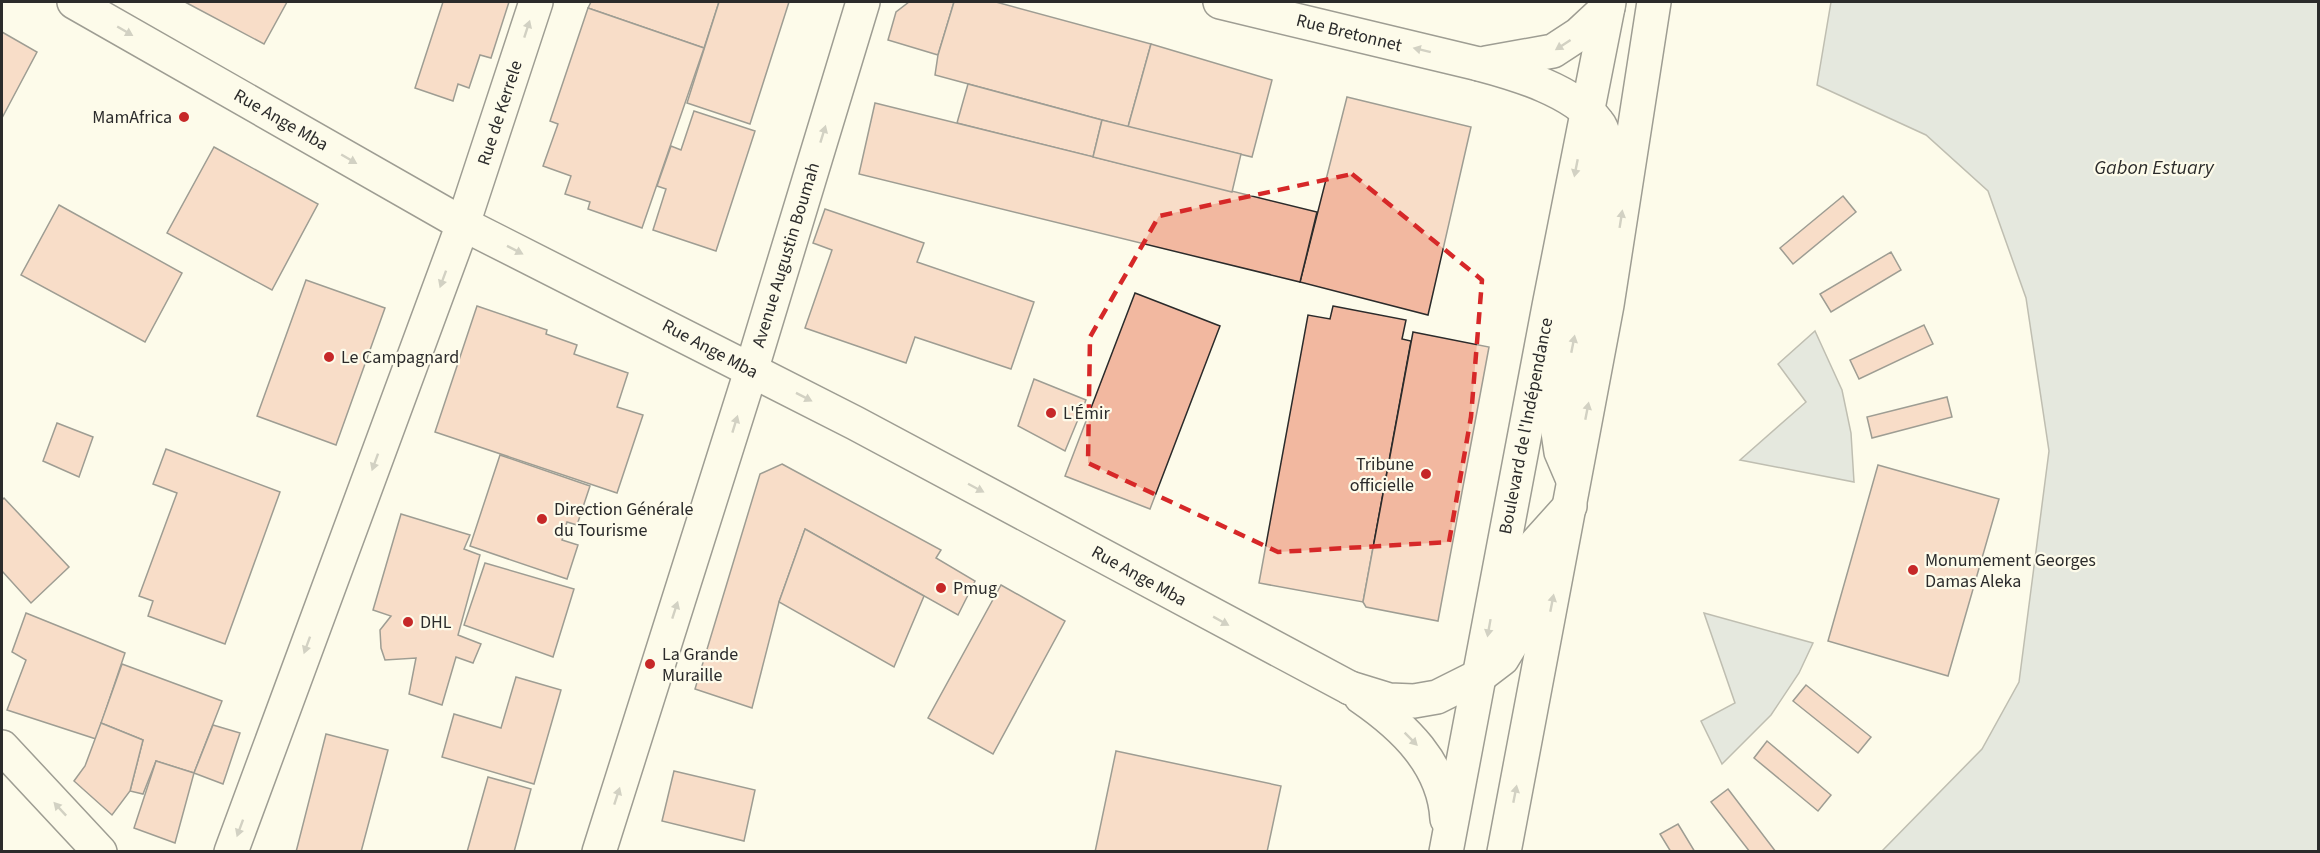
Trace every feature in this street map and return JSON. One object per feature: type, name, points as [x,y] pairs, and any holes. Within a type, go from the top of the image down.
[{"type":"street","name":"Rue Ange Mba","points":[[74,2],[463,224],[865,428],[1232,627],[1350,688]]},
{"type":"street","name":"Rue de Kerrele","points":[[231,852],[463,224],[536,2]]},
{"type":"street","name":"Avenue Augustin Boumah","points":[[599,852],[751,371],[863,2]]},
{"type":"street","name":"Rue Bretonnet","points":[[1220,2],[1511,72],[1554,90],[1588,111]]},
{"type":"street","points":[[1504,852],[1607,305],[1654,2]]},
{"type":"street","points":[[1479,64],[1553,51],[1579,34],[1609,4]]},
{"type":"street","name":"Boulevard de l'Indépendance","points":[[1447,845],[1544,328],[1609,4]]},
{"type":"street","points":[[1572,494],[1561,452],[1557,425],[1608,149],[1600,126],[1588,111]]},
{"type":"street","points":[[1350,688],[1389,700],[1414,701],[1437,697],[1480,675],[1502,659],[1518,633],[1535,545],[1572,494]]},
{"type":"street","points":[[1350,688],[1386,714],[1423,751],[1438,779],[1447,813],[1447,845]]},
{"type":"street","points":[[2,747],[100,852]]},
{"type":"highlighted area","points":[[1352,174],[1482,280],[1471,417],[1449,542],[1278,552],[1088,463],[1090,337],[1159,216]]},
{"type":"water","name":"Gabon Estuary","points":[[1831,2],[2318,2],[2318,851],[1882,851],[1982,749],[2019,682],[2049,451],[2026,298],[1988,191],[1926,135],[1817,85]]},
{"type":"water","points":[[1815,331],[1842,390],[1851,433],[1854,482],[1740,460],[1806,402],[1778,364]]},
{"type":"water","points":[[1704,613],[1813,643],[1799,673],[1771,715],[1722,764],[1701,721],[1735,703]]},
{"type":"building","points":[[185,2],[287,2],[264,44]]},
{"type":"building","points":[[443,2],[509,2],[491,58],[480,55],[469,88],[458,84],[453,101],[415,88]]},
{"type":"building","points":[[591,2],[719,2],[704,48],[588,8]]},
{"type":"building","points":[[719,2],[789,2],[750,124],[687,103]]},
{"type":"building","points":[[909,2],[954,2],[938,55],[888,40],[896,12]]},
{"type":"building","points":[[954,2],[996,2],[1151,44],[1128,127],[935,75],[938,55]]},
{"type":"building","points":[[588,8],[704,48],[642,228],[588,209],[590,202],[565,194],[571,176],[543,166],[558,124],[550,121]]},
{"type":"building","points":[[2,32],[37,52],[2,118]]},
{"type":"building","points":[[1151,44],[1272,80],[1252,157],[1128,127]]},
{"type":"building","points":[[968,84],[1102,120],[1093,157],[957,123]]},
{"type":"building","points":[[1347,97],[1471,127],[1428,315],[1300,282]]},
{"type":"building","points":[[875,103],[1317,212],[1300,282],[859,174]]},
{"type":"building","points":[[694,111],[755,131],[716,251],[653,230],[666,189],[657,186],[671,146],[681,150]]},
{"type":"building","points":[[1102,120],[1241,154],[1232,192],[1093,157]]},
{"type":"building","points":[[214,147],[318,204],[272,290],[167,233]]},
{"type":"building","points":[[1843,196],[1856,212],[1793,264],[1780,248]]},
{"type":"building","points":[[59,205],[182,273],[145,342],[21,275]]},
{"type":"building","points":[[825,209],[924,243],[917,262],[1034,302],[1011,369],[915,337],[906,363],[805,328],[832,250],[813,243]]},
{"type":"building","points":[[1891,252],[1901,270],[1831,312],[1820,294]]},
{"type":"building","points":[[306,280],[385,308],[336,445],[257,416]]},
{"type":"building","points":[[1135,293],[1220,326],[1150,509],[1065,476]]},
{"type":"building","points":[[477,306],[547,330],[546,334],[577,345],[574,354],[628,373],[617,407],[643,415],[617,493],[435,432]]},
{"type":"building","points":[[1333,306],[1406,320],[1402,339],[1411,341],[1363,602],[1259,583],[1308,315],[1330,319]]},
{"type":"building","points":[[1924,325],[1933,344],[1859,379],[1850,360]]},
{"type":"building","name":"Tribune officielle","points":[[1413,332],[1489,347],[1438,621],[1366,607],[1363,602]]},
{"type":"building","name":"L'Émir","points":[[1034,379],[1086,400],[1065,451],[1018,426]]},
{"type":"building","points":[[1947,397],[1952,417],[1872,438],[1867,417]]},
{"type":"building","points":[[57,423],[93,437],[79,477],[43,461]]},
{"type":"building","points":[[166,449],[280,492],[225,644],[148,616],[153,601],[139,596],[177,493],[153,484]]},
{"type":"building","points":[[500,455],[590,486],[577,525],[567,522],[562,540],[578,545],[567,579],[470,546]]},
{"type":"building","name":"Pmug","points":[[782,464],[941,550],[936,558],[975,581],[958,615],[805,529],[779,602],[752,708],[695,689],[760,474]]},
{"type":"building","name":"Monumement Georges Damas Aleka","points":[[1878,465],[1999,499],[1948,676],[1828,641]]},
{"type":"building","points":[[4,498],[69,567],[31,603],[2,571],[2,500]]},
{"type":"building","points":[[401,514],[470,535],[464,549],[480,555],[458,635],[481,644],[473,663],[456,657],[442,705],[409,694],[416,658],[385,660],[381,648],[380,630],[391,616],[373,610]]},
{"type":"building","points":[[805,529],[924,596],[894,667],[779,602]]},
{"type":"building","points":[[485,563],[574,589],[553,657],[464,625]]},
{"type":"building","points":[[1001,585],[1065,621],[993,754],[928,718]]},
{"type":"building","points":[[26,613],[125,653],[96,739],[7,710],[26,660],[12,652]]},
{"type":"building","points":[[122,664],[222,701],[194,773],[156,761],[143,794],[130,791],[143,740],[101,723]]},
{"type":"building","points":[[516,677],[561,690],[534,784],[442,757],[454,714],[501,728]]},
{"type":"building","points":[[1806,685],[1871,737],[1858,753],[1793,701]]},
{"type":"building","points":[[101,723],[143,740],[130,791],[112,815],[74,781],[85,766]]},
{"type":"building","points":[[213,725],[240,733],[223,784],[194,773]]},
{"type":"building","points":[[326,734],[388,750],[361,852],[296,852]]},
{"type":"building","points":[[1767,741],[1831,795],[1818,811],[1754,758]]},
{"type":"building","points":[[1116,751],[1281,786],[1267,852],[1095,852]]},
{"type":"building","points":[[156,761],[194,773],[175,843],[134,828]]},
{"type":"building","points":[[674,771],[755,790],[744,841],[662,821]]},
{"type":"building","points":[[488,777],[531,789],[514,852],[467,852]]},
{"type":"building","points":[[1728,789],[1776,852],[1750,852],[1711,802]]},
{"type":"building","points":[[1678,824],[1695,852],[1671,852],[1660,834]]},
{"type":"place","name":"MamAfrica","points":[[184,117]]},
{"type":"place","name":"Le Campagnard","points":[[329,357]]},
{"type":"place","name":"L'Émir","points":[[1051,413]]},
{"type":"place","name":"Tribune officielle","points":[[1426,474]]},
{"type":"place","name":"Direction Générale du Tourisme","points":[[542,519]]},
{"type":"place","name":"Monumement Georges Damas Aleka","points":[[1913,570]]},
{"type":"place","name":"Pmug","points":[[941,588]]},
{"type":"place","name":"DHL","points":[[408,622]]},
{"type":"place","name":"La Grande Muraille","points":[[650,664]]}]
